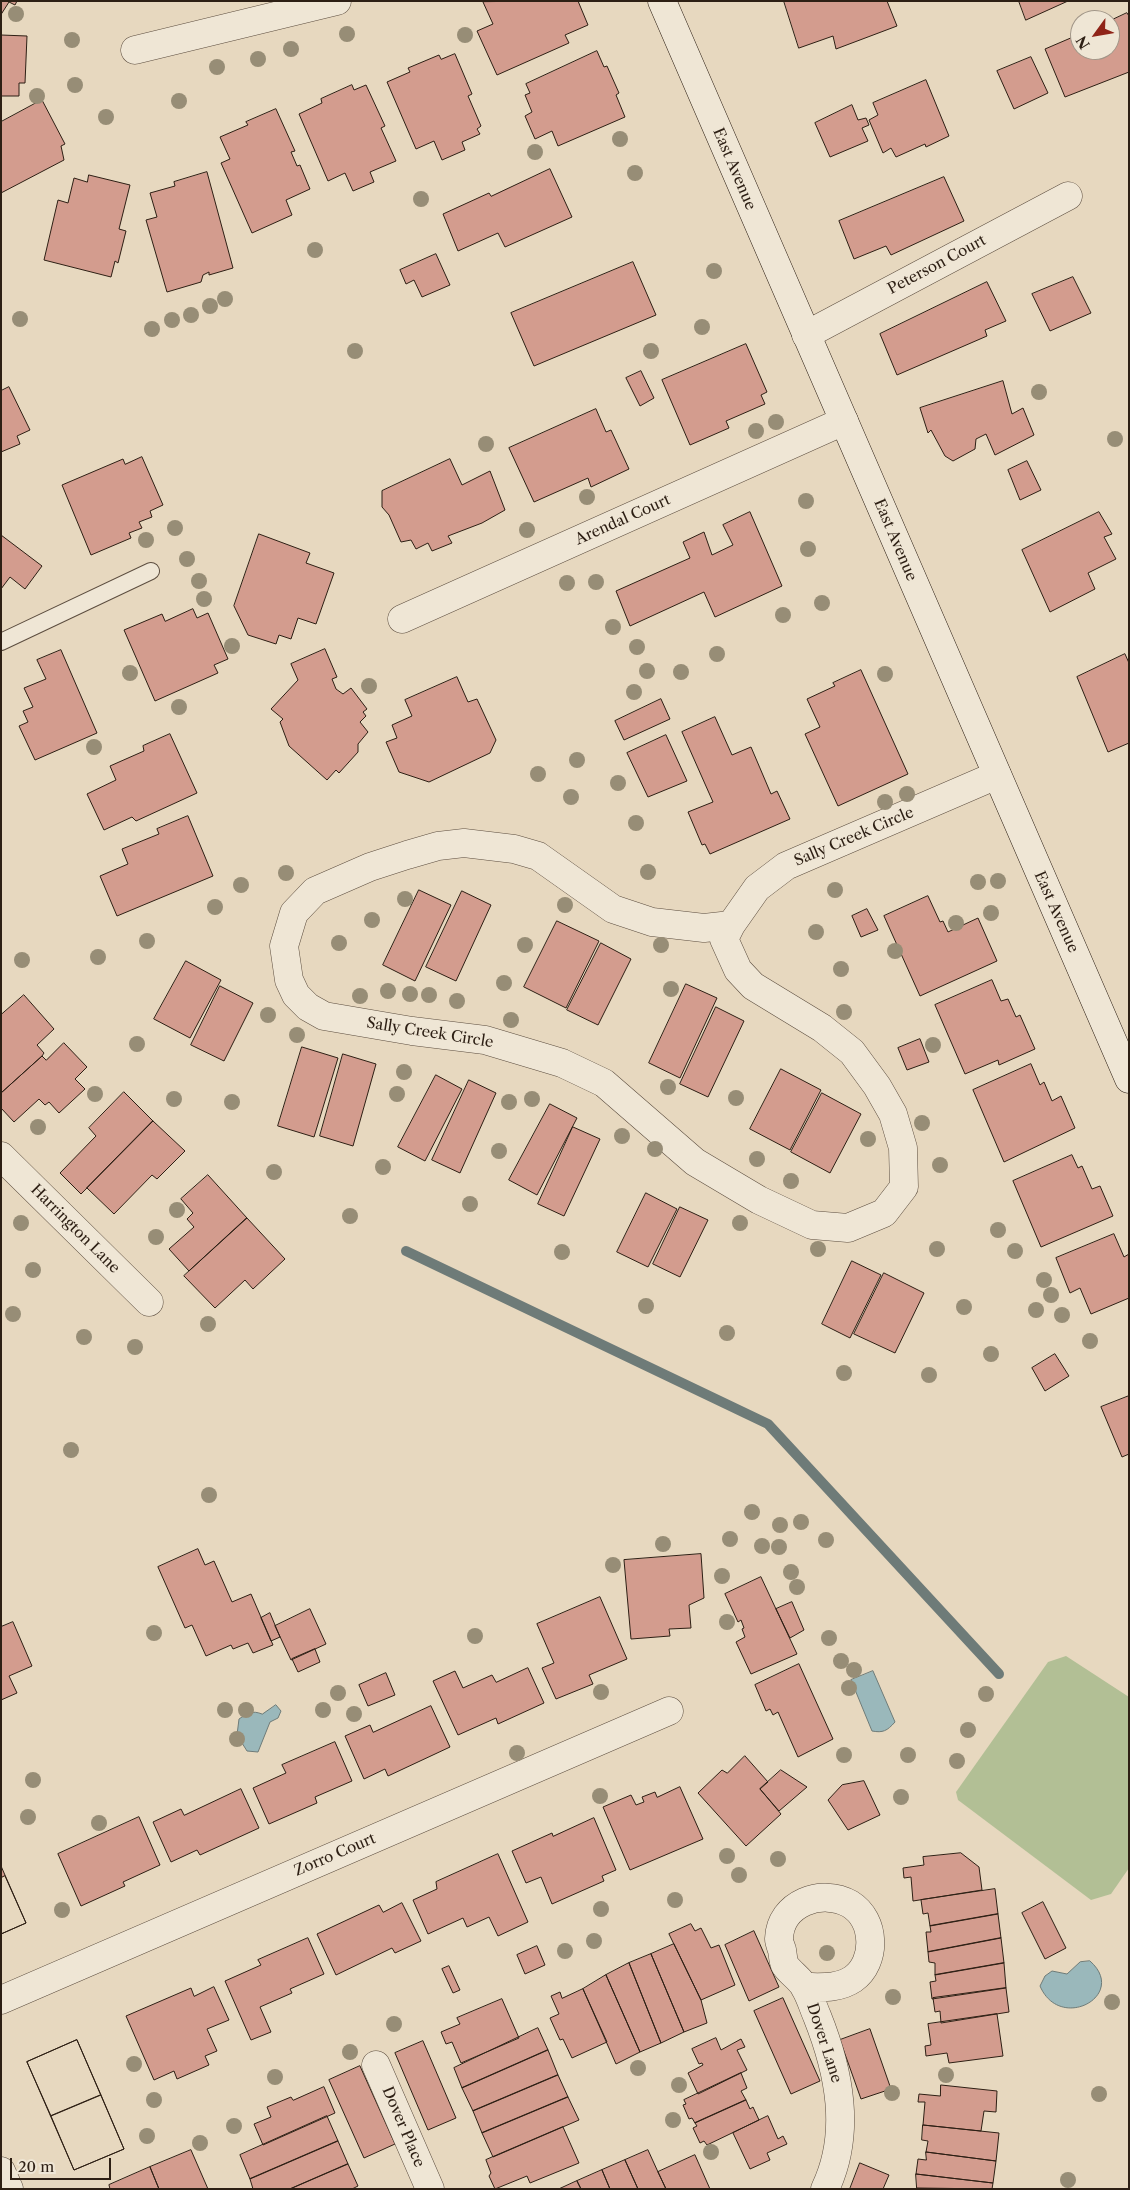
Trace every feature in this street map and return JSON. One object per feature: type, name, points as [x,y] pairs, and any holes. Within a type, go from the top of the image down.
[{"type":"street","points":[[135,50],[337,1]]},
{"type":"street","name":"East Avenue","points":[[662,1],[1129,1079]]},
{"type":"street","name":"Peterson Court","points":[[806,335],[1068,196]]},
{"type":"street","name":"Arendal Court","points":[[402,619],[844,421]]},
{"type":"street","name":"Sally Creek Circle","points":[[730,924],[704,928],[652,922],[613,909],[538,856],[514,849],[464,843],[438,846],[407,855],[370,867],[315,891],[294,913],[284,946],[289,980],[296,995],[308,1007],[324,1016],[412,1031],[485,1040],[562,1064],[604,1083],[695,1162],[759,1200],[812,1225],[848,1228],[884,1213],[904,1187],[903,1148],[893,1114],[877,1086],[852,1052],[822,1028],[752,986],[738,970],[724,939],[730,924],[757,888],[786,866],[997,775]]},
{"type":"street","name":"Harrington Lane","points":[[1,1156],[149,1302]]},
{"type":"street","name":"Zorro Court","points":[[1,2000],[669,1711]]},
{"type":"street","name":"Dover Lane","points":[[805,1986],[825,2038],[839,2089],[837,2158],[825,2189]]},
{"type":"street","name":"Dover Place","points":[[376,2066],[430,2189]]},
{"type":"street","points":[[1,2171],[9,2189]]},
{"type":"lane","points":[[1,642],[151,571]]},
{"type":"green space","points":[[1066,1656],[1129,1697],[1129,1868],[1111,1894],[1091,1900],[958,1800],[956,1792],[1048,1662]]},
{"type":"water","points":[[873,1671],[895,1722],[887,1729],[879,1732],[872,1731],[851,1680]]},
{"type":"water","points":[[276,1705],[281,1711],[278,1718],[270,1722],[258,1752],[247,1751],[237,1735],[239,1719],[250,1713],[262,1714]]},
{"type":"water","points":[[1090,1961],[1100,1974],[1101,1986],[1097,1996],[1087,2004],[1075,2008],[1062,2007],[1049,2000],[1040,1986],[1045,1976],[1052,1971],[1067,1974],[1080,1962]]},
{"type":"building","points":[[1,1],[17,1],[15,5],[9,2],[2,13]]},
{"type":"building","points":[[578,1],[588,25],[565,35],[569,43],[497,75],[477,31],[493,24],[483,2]]},
{"type":"building","points":[[784,1],[887,1],[897,26],[836,49],[833,36],[799,48]]},
{"type":"building","points":[[1019,1],[1068,1],[1026,20]]},
{"type":"building","points":[[1127,13],[1129,16],[1129,72],[1065,97],[1045,49],[1070,38],[1070,60],[1120,60],[1120,16]]},
{"type":"building","points":[[1,35],[27,36],[25,83],[19,83],[19,96],[1,96]]},
{"type":"building","points":[[597,51],[604,67],[607,66],[619,93],[616,95],[625,117],[558,146],[552,131],[535,139],[525,116],[532,112],[525,95],[530,93],[526,84]]},
{"type":"building","points":[[455,54],[472,94],[468,96],[481,126],[477,129],[480,134],[462,142],[465,150],[442,160],[434,141],[416,149],[387,82],[410,72],[408,68],[439,55],[441,59]]},
{"type":"building","points":[[1031,57],[1048,93],[1014,109],[997,71]]},
{"type":"building","points":[[926,80],[949,136],[926,147],[925,144],[896,157],[891,148],[883,153],[869,120],[878,115],[873,103]]},
{"type":"building","points":[[352,85],[354,90],[366,85],[385,126],[381,128],[396,161],[370,172],[374,182],[353,191],[345,173],[328,181],[299,114],[322,103],[321,99]]},
{"type":"building","points":[[42,100],[65,144],[61,146],[64,160],[1,193],[1,122]]},
{"type":"building","points":[[852,105],[858,120],[866,118],[869,125],[862,128],[868,141],[830,157],[815,123]]},
{"type":"building","points":[[276,109],[295,151],[291,152],[297,166],[300,165],[310,189],[286,200],[292,215],[252,233],[221,163],[230,159],[220,137],[248,125],[246,122]]},
{"type":"building","points":[[550,169],[572,217],[505,247],[498,233],[458,251],[443,214],[489,193],[491,196]]},
{"type":"building","points":[[207,172],[233,268],[209,275],[209,272],[203,275],[201,282],[167,292],[146,220],[157,217],[150,193],[175,186],[174,182]]},
{"type":"building","points":[[89,175],[130,185],[119,229],[126,231],[118,263],[115,261],[111,277],[44,260],[58,200],[68,203],[74,178],[87,182]]},
{"type":"building","points":[[944,177],[964,221],[891,255],[886,246],[854,259],[839,221]]},
{"type":"building","points":[[436,254],[450,285],[422,297],[414,280],[406,284],[400,270]]},
{"type":"building","points":[[633,262],[656,315],[534,366],[511,313]]},
{"type":"building","points":[[1073,277],[1091,313],[1050,331],[1032,294]]},
{"type":"building","points":[[987,282],[1006,321],[985,330],[987,336],[897,375],[880,334]]},
{"type":"building","points":[[746,344],[767,392],[761,395],[765,404],[726,421],[729,428],[690,445],[662,380]]},
{"type":"building","points":[[641,371],[654,398],[640,406],[626,378]]},
{"type":"building","points":[[1003,381],[1012,414],[1023,408],[1034,435],[995,455],[986,434],[976,439],[975,449],[953,461],[945,456],[931,430],[928,433],[920,408]]},
{"type":"building","points":[[9,387],[30,430],[17,436],[20,444],[1,452],[1,391]]},
{"type":"building","points":[[596,409],[606,432],[611,430],[629,469],[591,487],[588,478],[534,502],[509,448]]},
{"type":"building","points":[[142,457],[163,505],[150,511],[152,517],[139,522],[142,528],[129,533],[131,538],[91,555],[62,485],[123,459],[125,464]]},
{"type":"building","points":[[450,459],[462,485],[490,471],[505,510],[482,523],[448,536],[452,543],[432,551],[428,543],[416,549],[411,540],[401,542],[389,515],[382,507],[382,491]]},
{"type":"building","points":[[1027,461],[1041,490],[1020,500],[1008,470]]},
{"type":"building","points":[[750,512],[782,586],[715,617],[704,592],[630,626],[616,591],[690,558],[683,542],[704,532],[712,555],[733,545],[723,525]]},
{"type":"building","points":[[1099,512],[1112,534],[1104,537],[1116,559],[1088,573],[1095,589],[1050,612],[1022,550]]},
{"type":"building","points":[[259,534],[310,553],[306,563],[334,573],[316,624],[298,618],[291,639],[279,635],[276,644],[248,635],[234,606]]},
{"type":"building","points":[[1,535],[42,566],[25,589],[10,577],[1,589]]},
{"type":"building","points":[[193,609],[197,618],[208,613],[228,659],[214,665],[218,673],[155,701],[124,630],[162,614],[165,621]]},
{"type":"building","points":[[325,649],[337,677],[332,679],[336,689],[343,694],[351,688],[367,709],[363,712],[366,716],[360,722],[368,732],[358,744],[358,752],[339,773],[336,770],[327,780],[289,746],[280,722],[283,719],[271,709],[298,680],[291,664]]},
{"type":"building","points":[[61,650],[97,733],[35,760],[19,726],[28,722],[23,711],[33,707],[24,688],[46,679],[37,660]]},
{"type":"building","points":[[1125,654],[1129,663],[1129,743],[1108,752],[1077,677]]},
{"type":"building","points":[[861,670],[908,774],[838,806],[805,734],[820,727],[807,699],[835,686],[833,683]]},
{"type":"building","points":[[457,677],[468,702],[477,699],[496,740],[490,753],[429,782],[399,772],[386,742],[397,738],[392,725],[412,716],[405,700]]},
{"type":"building","points":[[661,699],[670,719],[624,740],[615,721]]},
{"type":"building","points":[[715,717],[732,755],[751,747],[771,794],[777,791],[790,819],[710,854],[705,844],[702,845],[688,812],[713,802],[682,732]]},
{"type":"building","points":[[170,734],[197,793],[136,821],[132,817],[104,830],[87,794],[116,780],[110,766],[144,751],[143,746]]},
{"type":"building","points":[[666,735],[687,781],[648,797],[627,753]]},
{"type":"building","points":[[188,816],[213,876],[117,916],[100,876],[128,864],[122,849],[159,834],[157,829]]},
{"type":"building","points":[[419,890],[451,905],[415,981],[383,965]]},
{"type":"building","points":[[462,891],[491,905],[456,981],[426,967]]},
{"type":"building","points":[[928,896],[940,922],[943,921],[948,932],[978,918],[997,961],[920,996],[884,916]]},
{"type":"building","points":[[867,909],[878,930],[861,937],[852,916]]},
{"type":"building","points":[[557,921],[599,941],[566,1008],[524,987]]},
{"type":"building","points":[[601,943],[631,959],[598,1025],[567,1010]]},
{"type":"building","points":[[186,961],[221,980],[190,1038],[154,1019]]},
{"type":"building","points":[[992,980],[1001,1001],[1008,999],[1016,1017],[1020,1015],[1035,1049],[999,1065],[998,1060],[965,1074],[935,1005]]},
{"type":"building","points":[[686,984],[717,998],[680,1078],[649,1063]]},
{"type":"building","points":[[220,986],[253,1003],[224,1061],[191,1045]]},
{"type":"building","points":[[24,995],[54,1029],[37,1045],[44,1053],[42,1056],[1,1093],[1,1015]]},
{"type":"building","points":[[716,1007],[744,1021],[708,1097],[680,1084]]},
{"type":"building","points":[[920,1039],[929,1062],[907,1070],[898,1048]]},
{"type":"building","points":[[64,1043],[87,1067],[75,1079],[85,1089],[59,1113],[49,1102],[45,1105],[39,1099],[14,1122],[1,1108],[1,1093],[42,1056],[46,1060]]},
{"type":"building","points":[[302,1047],[338,1058],[314,1137],[278,1126]]},
{"type":"building","points":[[343,1054],[376,1064],[353,1146],[320,1136]]},
{"type":"building","points":[[1031,1064],[1040,1085],[1044,1082],[1052,1101],[1061,1096],[1075,1128],[1004,1162],[973,1090]]},
{"type":"building","points":[[781,1069],[821,1090],[790,1150],[750,1129]]},
{"type":"building","points":[[436,1075],[462,1089],[425,1161],[398,1147]]},
{"type":"building","points":[[469,1080],[496,1093],[460,1173],[432,1160]]},
{"type":"building","points":[[124,1092],[153,1121],[81,1194],[60,1173],[96,1136],[89,1128]]},
{"type":"building","points":[[822,1093],[861,1114],[830,1173],[791,1152]]},
{"type":"building","points":[[550,1104],[577,1118],[537,1195],[509,1180]]},
{"type":"building","points":[[153,1121],[185,1151],[157,1179],[152,1175],[114,1214],[87,1188]]},
{"type":"building","points":[[573,1127],[600,1139],[564,1216],[538,1204]]},
{"type":"building","points":[[1072,1155],[1078,1168],[1082,1166],[1092,1189],[1100,1186],[1113,1216],[1041,1247],[1013,1181]]},
{"type":"building","points":[[208,1175],[247,1218],[189,1271],[169,1249],[194,1227],[187,1219],[193,1213],[181,1199]]},
{"type":"building","points":[[646,1193],[677,1209],[648,1267],[617,1252]]},
{"type":"building","points":[[680,1207],[708,1220],[680,1277],[653,1264]]},
{"type":"building","points":[[247,1218],[285,1259],[253,1289],[245,1280],[215,1308],[184,1276]]},
{"type":"building","points":[[1114,1234],[1124,1257],[1129,1254],[1129,1298],[1091,1314],[1080,1288],[1070,1293],[1056,1258]]},
{"type":"building","points":[[852,1261],[881,1275],[850,1338],[822,1324]]},
{"type":"building","points":[[884,1273],[924,1293],[895,1353],[854,1334]]},
{"type":"building","points":[[1055,1354],[1069,1376],[1045,1391],[1032,1368]]},
{"type":"building","points":[[1129,1396],[1129,1454],[1122,1457],[1101,1407]]},
{"type":"building","points":[[198,1549],[205,1565],[214,1561],[232,1602],[251,1594],[273,1645],[253,1653],[248,1643],[233,1649],[231,1645],[206,1656],[192,1625],[185,1628],[158,1567]]},
{"type":"building","points":[[701,1554],[704,1598],[689,1605],[691,1628],[669,1629],[670,1636],[631,1639],[624,1560]]},
{"type":"building","points":[[761,1577],[797,1654],[751,1674],[736,1642],[745,1637],[742,1629],[744,1628],[741,1620],[738,1622],[725,1594]]},
{"type":"building","points":[[600,1597],[627,1659],[589,1675],[593,1684],[556,1699],[542,1668],[554,1663],[537,1624]]},
{"type":"building","points":[[792,1602],[804,1630],[790,1638],[776,1609]]},
{"type":"building","points":[[310,1609],[326,1644],[291,1660],[275,1626]]},
{"type":"building","points":[[270,1613],[280,1637],[271,1641],[261,1618]]},
{"type":"building","points":[[13,1622],[32,1666],[9,1676],[17,1693],[1,1700],[1,1627]]},
{"type":"building","points":[[315,1649],[320,1662],[298,1672],[292,1659]]},
{"type":"building","points":[[799,1664],[833,1739],[798,1757],[778,1712],[773,1715],[770,1709],[766,1711],[755,1685]]},
{"type":"building","points":[[528,1668],[544,1703],[498,1724],[496,1718],[458,1735],[433,1681],[455,1671],[463,1688],[492,1675],[496,1682]]},
{"type":"building","points":[[386,1673],[395,1695],[368,1706],[359,1685]]},
{"type":"building","points":[[431,1706],[450,1747],[388,1776],[385,1769],[364,1779],[345,1736],[370,1725],[373,1732]]},
{"type":"building","points":[[335,1742],[352,1781],[315,1797],[317,1803],[269,1824],[253,1788],[286,1773],[282,1765]]},
{"type":"building","points":[[745,1756],[768,1782],[760,1789],[781,1814],[746,1846],[698,1793],[722,1770],[727,1773]]},
{"type":"building","points":[[781,1770],[807,1787],[779,1811],[760,1789]]},
{"type":"building","points":[[864,1781],[880,1815],[848,1830],[828,1800],[842,1785]]},
{"type":"building","points":[[680,1787],[703,1839],[630,1870],[603,1807],[631,1795],[636,1805],[644,1802],[642,1797],[655,1792],[657,1797]]},
{"type":"building","points":[[241,1789],[259,1828],[200,1855],[197,1850],[171,1862],[153,1822],[181,1809],[184,1815]]},
{"type":"building","points":[[139,1817],[160,1865],[123,1882],[125,1886],[81,1906],[58,1854]]},
{"type":"building","points":[[594,1818],[616,1870],[602,1876],[604,1881],[552,1904],[541,1877],[526,1883],[512,1851],[552,1833],[553,1836]]},
{"type":"building","points":[[961,1853],[979,1867],[982,1890],[913,1901],[911,1877],[904,1878],[903,1868],[924,1865],[923,1857]]},
{"type":"building","points":[[498,1854],[528,1922],[498,1936],[489,1917],[467,1927],[463,1918],[428,1934],[413,1900],[437,1889],[436,1882]]},
{"type":"building","points":[[1,1866],[26,1923],[1,1934]]},
{"type":"building","points":[[5,1876],[26,1923],[1,1934],[1,1878]]},
{"type":"building","points":[[995,1889],[998,1914],[930,1926],[928,1913],[923,1914],[921,1900]]},
{"type":"building","points":[[1043,1902],[1066,1948],[1045,1959],[1022,1913]]},
{"type":"building","points":[[402,1903],[421,1941],[395,1953],[392,1948],[336,1975],[317,1934],[379,1905],[383,1912]]},
{"type":"building","points":[[998,1914],[1001,1938],[928,1952],[926,1932],[931,1932],[930,1926]]},
{"type":"building","points":[[691,1924],[695,1931],[701,1928],[711,1948],[719,1945],[735,1985],[701,2000],[669,1934]]},
{"type":"building","points":[[754,1931],[779,1987],[749,2001],[725,1945]]},
{"type":"building","points":[[308,1938],[324,1974],[290,1989],[292,1993],[260,2007],[271,2032],[251,2040],[225,1981],[261,1965],[258,1960]]},
{"type":"building","points":[[1001,1938],[1004,1963],[935,1975],[935,1963],[929,1962],[928,1952]]},
{"type":"building","points":[[674,1944],[701,2000],[707,2023],[684,2032],[651,1954]]},
{"type":"building","points":[[537,1946],[545,1965],[525,1974],[517,1955]]},
{"type":"building","points":[[651,1954],[684,2032],[661,2043],[629,1963]]},
{"type":"building","points":[[629,1963],[661,2043],[640,2052],[606,1975]]},
{"type":"building","points":[[1004,1963],[1006,1988],[932,1999],[930,1982],[936,1981],[935,1975]]},
{"type":"building","points":[[449,1966],[460,1990],[453,1993],[442,1969]]},
{"type":"building","points":[[606,1975],[640,2052],[616,2064],[583,1989]]},
{"type":"building","points":[[214,1987],[229,2020],[207,2029],[217,2051],[205,2056],[209,2065],[177,2079],[174,2071],[154,2080],[126,2016],[191,1988],[194,1996]]},
{"type":"building","points":[[1006,1988],[1009,2012],[941,2023],[940,2011],[935,2012],[933,1998]]},
{"type":"building","points":[[583,1989],[607,2042],[572,2058],[563,2039],[560,2040],[550,2018],[559,2014],[551,1996],[560,1992],[562,1998]]},
{"type":"building","points":[[783,1998],[820,2081],[791,2094],[754,2011]]},
{"type":"building","points":[[502,1999],[519,2038],[461,2063],[452,2042],[446,2044],[441,2032],[460,2024],[457,2018]]},
{"type":"building","points":[[997,2014],[1003,2056],[949,2063],[947,2053],[926,2056],[925,2046],[931,2045],[928,2024]]},
{"type":"building","points":[[538,2028],[548,2050],[462,2088],[454,2068]]},
{"type":"building","points":[[870,2029],[891,2089],[861,2099],[840,2040]]},
{"type":"building","points":[[716,2038],[721,2050],[741,2039],[745,2047],[737,2050],[747,2070],[698,2094],[688,2073],[703,2065],[702,2063],[699,2064],[692,2049]]},
{"type":"building","points":[[77,2040],[124,2149],[74,2170],[27,2062]]},
{"type":"building","points":[[77,2040],[101,2095],[51,2116],[27,2062]]},
{"type":"building","points":[[423,2041],[456,2118],[428,2130],[395,2053]]},
{"type":"building","points":[[548,2050],[558,2075],[473,2111],[462,2088]]},
{"type":"building","points":[[360,2066],[395,2144],[364,2158],[329,2080]]},
{"type":"building","points":[[741,2073],[747,2088],[741,2091],[746,2100],[695,2123],[692,2118],[689,2119],[683,2105],[686,2104],[684,2100]]},
{"type":"building","points":[[558,2075],[568,2097],[482,2133],[473,2111]]},
{"type":"building","points":[[941,2085],[997,2091],[996,2112],[984,2111],[981,2131],[923,2125],[925,2102],[918,2102],[919,2094],[940,2096]]},
{"type":"building","points":[[324,2087],[335,2113],[263,2145],[254,2124],[271,2117],[267,2107],[291,2097],[293,2100]]},
{"type":"building","points":[[101,2095],[124,2149],[74,2170],[51,2116]]},
{"type":"building","points":[[568,2097],[579,2120],[493,2157],[482,2133]]},
{"type":"building","points":[[746,2100],[750,2109],[753,2107],[759,2120],[707,2145],[704,2141],[700,2143],[693,2128],[697,2126],[695,2123]]},
{"type":"building","points":[[327,2116],[338,2141],[250,2179],[240,2155]]},
{"type":"building","points":[[768,2116],[778,2139],[783,2136],[787,2144],[767,2153],[770,2160],[750,2169],[733,2133]]},
{"type":"building","points":[[923,2125],[999,2133],[996,2161],[926,2152],[928,2141],[922,2140]]},
{"type":"building","points":[[563,2127],[579,2163],[530,2183],[527,2176],[495,2189],[489,2176],[491,2173],[486,2160]]},
{"type":"building","points":[[338,2141],[348,2164],[290,2189],[253,2189],[250,2179]]},
{"type":"building","points":[[191,2150],[208,2189],[159,2189],[150,2167]]},
{"type":"building","points":[[648,2150],[666,2189],[638,2189],[625,2160]]},
{"type":"building","points":[[926,2152],[996,2161],[993,2183],[916,2174],[918,2159],[926,2160]]},
{"type":"building","points":[[695,2155],[710,2189],[666,2189],[658,2172]]},
{"type":"building","points":[[625,2160],[638,2189],[610,2189],[602,2170]]},
{"type":"building","points":[[860,2163],[889,2175],[883,2189],[850,2189]]},
{"type":"building","points":[[348,2164],[358,2186],[352,2189],[290,2189]]},
{"type":"building","points":[[150,2167],[159,2189],[110,2189],[109,2185]]},
{"type":"building","points":[[602,2170],[610,2189],[581,2189],[577,2181]]},
{"type":"building","points":[[916,2174],[993,2183],[992,2189],[917,2188]]},
{"type":"building","points":[[577,2181],[581,2189],[559,2189]]},
{"type":"waterway","points":[[406,1251],[768,1424],[999,1674]]}]
